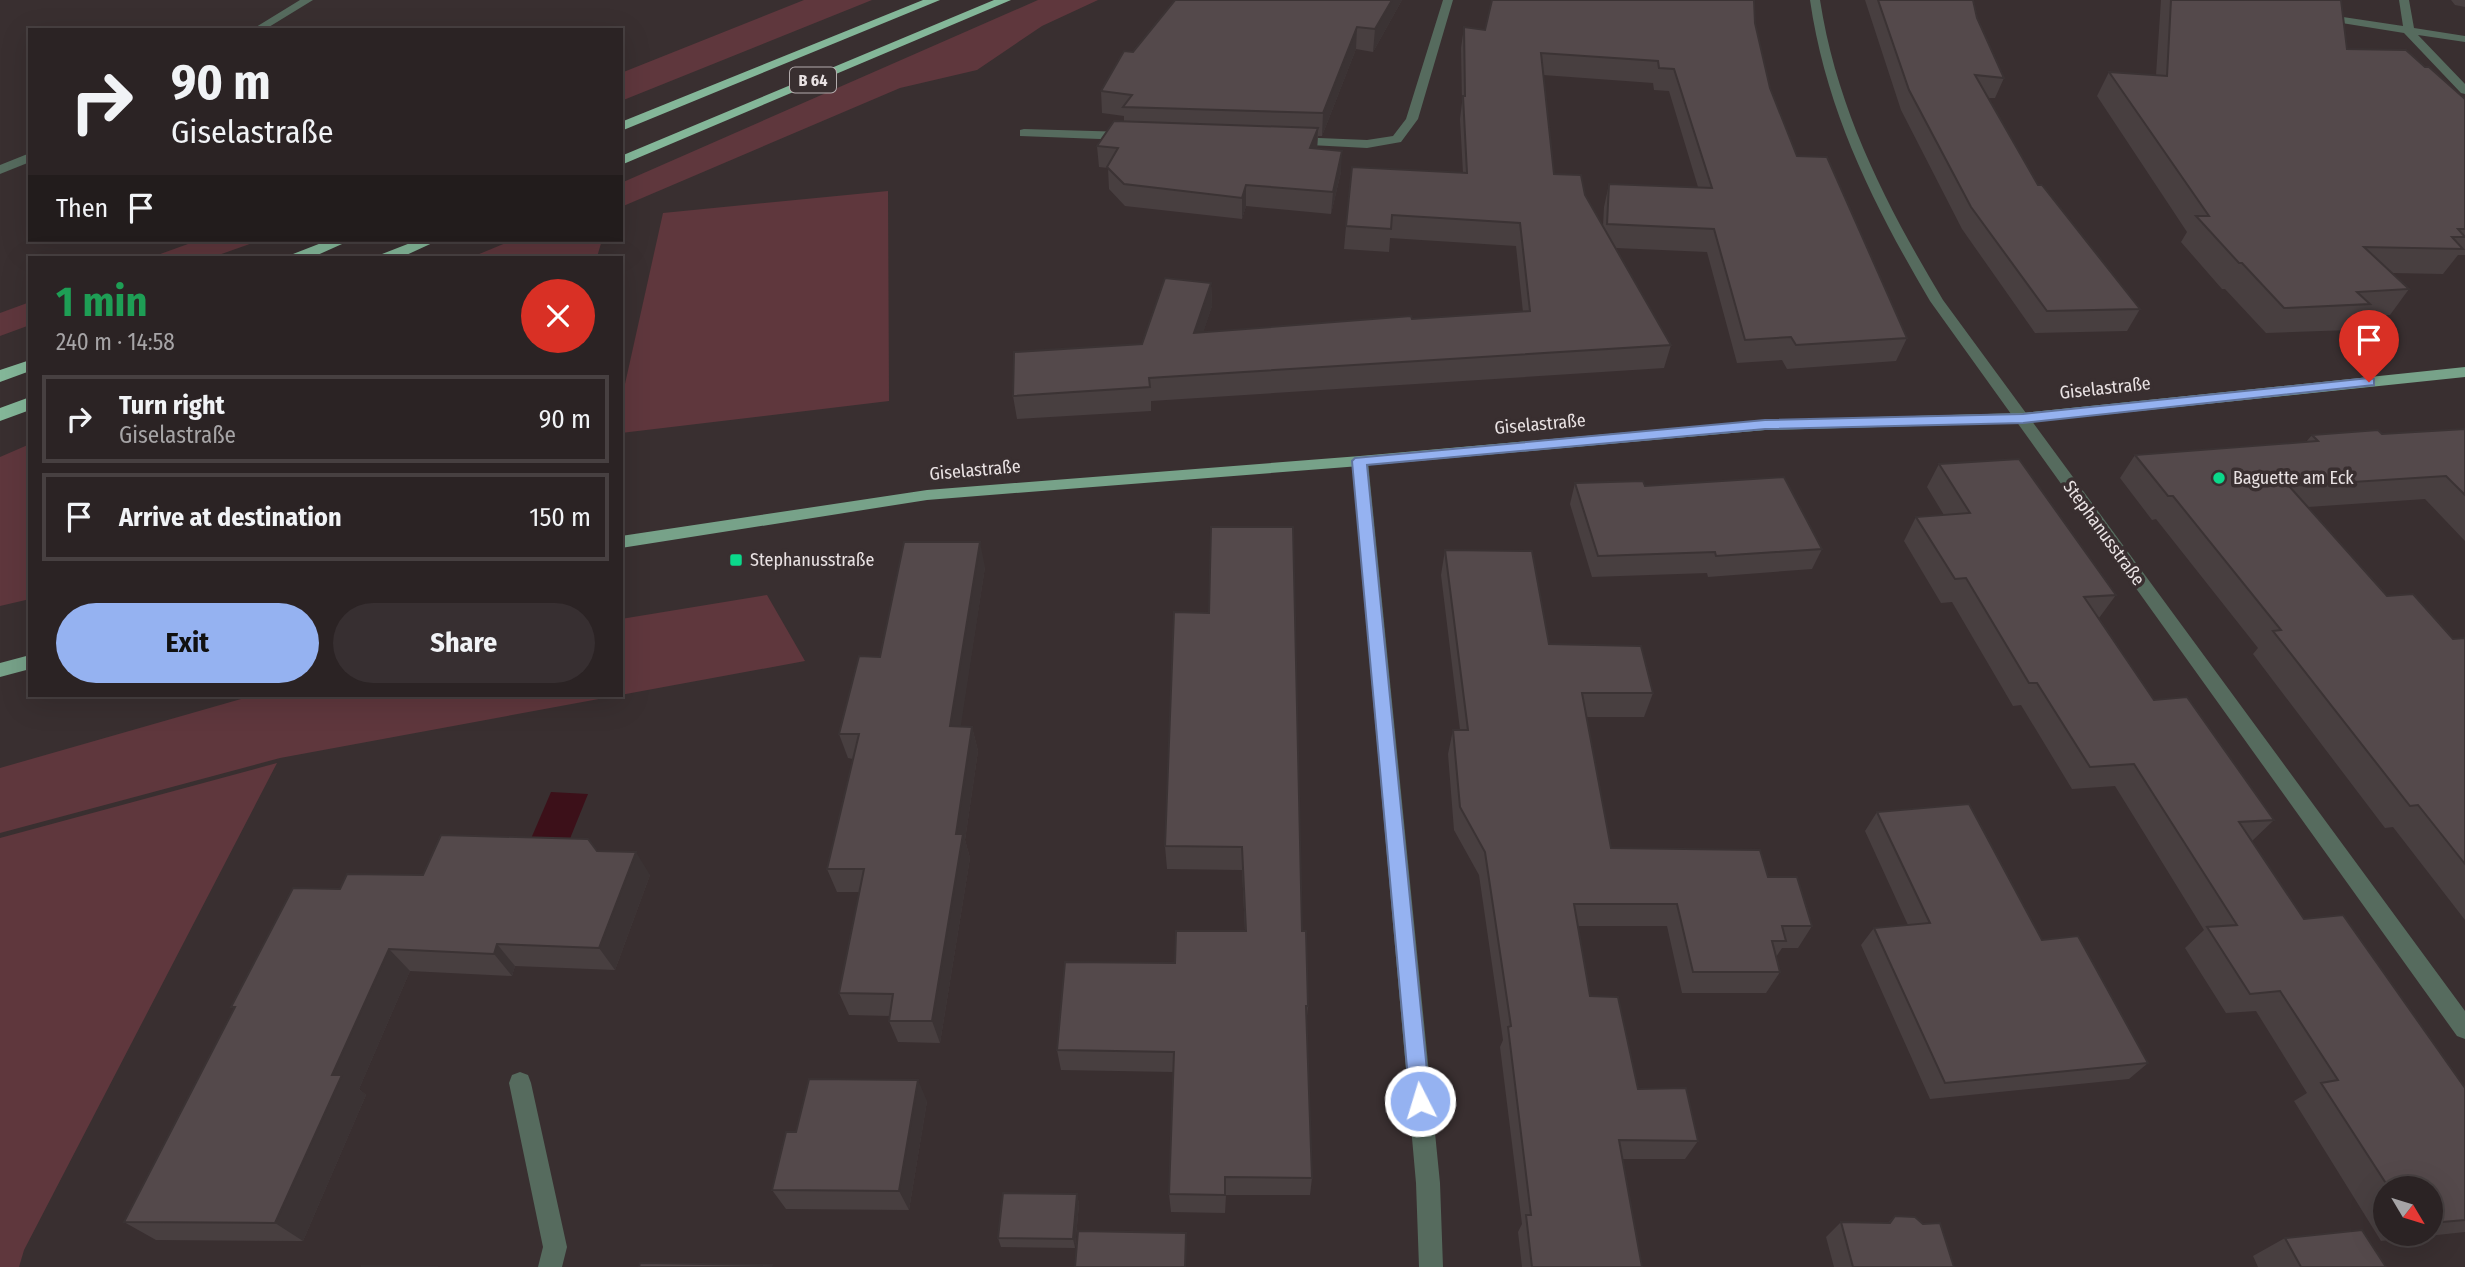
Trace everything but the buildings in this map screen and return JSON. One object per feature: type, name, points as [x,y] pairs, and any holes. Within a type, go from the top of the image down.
[{"type":"highway","name":"B 64","points":[[623,126],[934,0]]},
{"type":"highway","name":"B 64","points":[[623,160],[1005,0]]},
{"type":"highway","points":[[302,256],[338,242]]},
{"type":"highway","points":[[391,256],[426,242]]},
{"type":"highway","points":[[0,376],[28,366]]},
{"type":"highway","points":[[0,415],[28,404]]},
{"type":"main road","name":"Giselastraße","points":[[623,542],[927,495],[1360,461],[1765,425],[2023,418],[2465,372]]},
{"type":"main road","points":[[0,670],[28,663]]},
{"type":"street","points":[[259,28],[308,0]]},
{"type":"street","points":[[1285,141],[1367,144],[1397,139],[1412,119],[1448,0]]},
{"type":"street","name":"Stephanusstraße","points":[[1815,0],[1829,69],[1852,139],[1889,223],[1937,301],[2465,1029]]},
{"type":"street","points":[[2404,0],[2409,32],[2465,91]]},
{"type":"street","points":[[2316,16],[2465,39]]},
{"type":"street","points":[[1024,133],[1134,136]]},
{"type":"street","points":[[0,170],[28,158]]},
{"type":"street","points":[[1360,461],[1426,1170],[1431,1267]]},
{"type":"street","points":[[520,1083],[555,1247],[550,1267]]},
{"type":"shaded area","points":[[804,0],[872,0],[623,100],[623,72]]},
{"type":"shaded area","points":[[1038,0],[1098,0],[1042,26],[977,70],[900,88],[623,206],[623,182]]},
{"type":"shaded area","points":[[888,191],[889,401],[623,433],[623,393],[663,213]]},
{"type":"shaded area","points":[[193,242],[255,242],[216,256],[155,256]]},
{"type":"shaded area","points":[[508,242],[601,242],[597,256],[474,256]]},
{"type":"shaded area","points":[[28,303],[28,326],[0,336],[0,313]]},
{"type":"shaded area","points":[[28,445],[28,599],[0,606],[0,457]]},
{"type":"shaded area","points":[[767,595],[805,661],[623,695],[623,619]]},
{"type":"shaded area","points":[[248,697],[610,697],[280,758],[0,833],[0,768]]},
{"type":"shaded area","points":[[277,763],[24,1250],[19,1267],[0,1267],[0,838]]},
{"type":"shaded area","points":[[551,792],[588,794],[563,856],[524,855]]},
{"type":"place","name":"Baguette am Eck","points":[[2219,478]]},
{"type":"place","name":"Stephanusstraße","points":[[736,560]]},
{"type":"route","points":[[1420,1101],[1360,461],[1765,425],[2023,418],[2369,382]]}]
